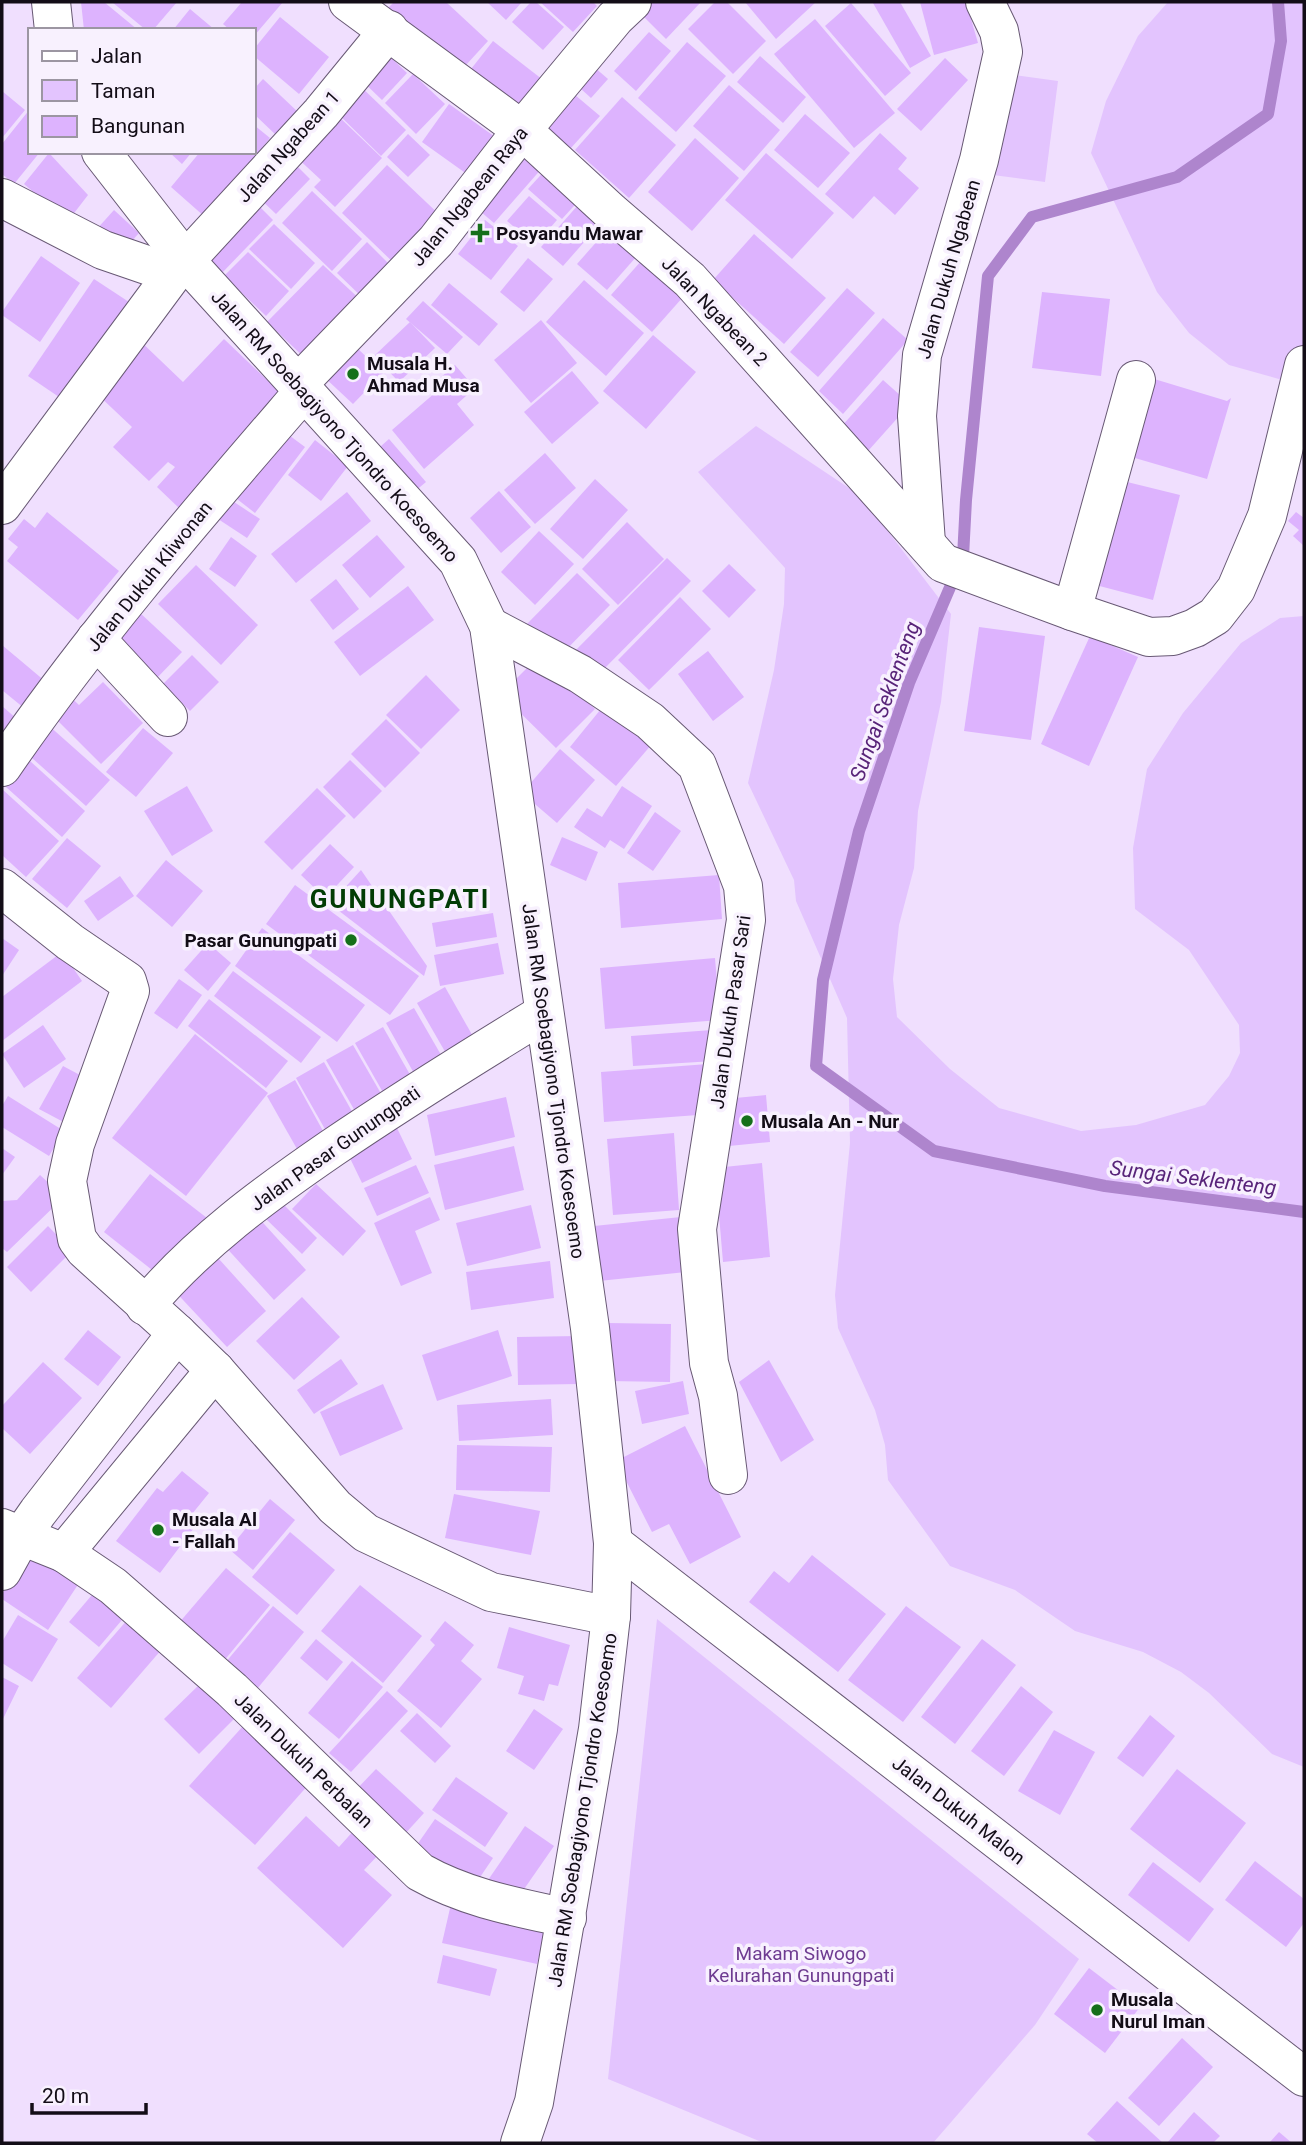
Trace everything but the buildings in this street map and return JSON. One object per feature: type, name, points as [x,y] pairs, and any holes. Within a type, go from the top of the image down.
[{"type":"street","points":[[51,2],[54,28]]},
{"type":"street","name":"Jalan Ngabean 2","points":[[348,2],[522,130],[690,280],[934,553]]},
{"type":"street","name":"Jalan Ngabean Raya","points":[[301,387],[436,241],[522,130],[615,18],[632,2]]},
{"type":"street","name":"Jalan Dukuh Ngabean","points":[[934,553],[917,416],[922,355],[979,160],[1003,51],[999,31],[985,2]]},
{"type":"street","name":"Jalan Ngabean 1","points":[[179,267],[321,113],[388,30]]},
{"type":"street","name":"Jalan RM Soebagiyono Tjondro Koesoemo","points":[[102,154],[179,267],[301,387],[458,561],[489,626],[590,1328],[613,1543],[611,1616],[598,1729],[534,2102],[520,2143]]},
{"type":"street","points":[[2,198],[103,250],[179,267],[2,505]]},
{"type":"street","points":[[934,553],[979,577],[1149,637],[1173,636],[1195,628],[1215,616],[1236,589],[1267,516],[1304,365]]},
{"type":"street","points":[[1072,611],[1136,380]]},
{"type":"street","name":"Jalan Dukuh Kliwonan","points":[[2,767],[162,555],[301,387]]},
{"type":"street","name":"Jalan Dukuh Pasar Sari","points":[[489,626],[580,674],[630,707],[650,721],[697,765],[743,886],[746,920],[697,1228],[709,1363],[718,1396],[728,1475]]},
{"type":"street","points":[[96,639],[167,717]]},
{"type":"street","points":[[2,888],[71,942],[127,981],[130,991],[75,1144],[67,1181],[77,1239],[85,1250],[215,1370],[335,1507],[366,1532],[491,1592],[611,1616]]},
{"type":"street","name":"Jalan Pasar Gunungpati","points":[[145,1306],[200,1248],[265,1194],[411,1094],[544,1013]]},
{"type":"street","points":[[2,1571],[12,1532],[177,1333]]},
{"type":"street","points":[[64,1553],[215,1370]]},
{"type":"street","name":"Jalan Dukuh Perbalan","points":[[12,1532],[64,1553],[113,1586],[232,1690],[419,1872],[446,1887],[495,1903],[567,1918]]},
{"type":"street","name":"Jalan Dukuh Malon","points":[[613,1543],[1304,2077]]},
{"type":"green space","points":[[1168,2],[1304,2],[1304,386],[1229,365],[1189,333],[1157,292],[1091,153],[1106,101],[1138,36]]},
{"type":"green space","points":[[1007,74],[1058,81],[1045,182],[993,175]]},
{"type":"green space","points":[[756,426],[861,496],[951,614],[941,702],[918,811],[914,868],[899,925],[893,979],[897,1017],[950,1069],[999,1108],[1081,1131],[1136,1125],[1205,1105],[1229,1076],[1240,1053],[1239,1025],[1189,950],[1135,909],[1133,848],[1147,769],[1183,713],[1241,643],[1280,618],[1304,616],[1304,1767],[1272,1754],[1209,1693],[1181,1672],[1143,1652],[1075,1631],[1015,1590],[950,1566],[888,1480],[885,1445],[875,1410],[838,1328],[835,1295],[850,1143],[847,1018],[796,901],[794,880],[748,783],[774,670],[784,604],[785,568],[698,472]]},
{"type":"green space","name":"Makam Siwogo Kelurahan Gunungpati","points":[[657,1619],[1079,1959],[1035,2025],[933,2143],[764,2143],[608,2079]]},
{"type":"waterway","name":"Sungai Seklenteng","points":[[1278,2],[1281,41],[1268,114],[1177,177],[1032,217],[988,276],[963,557],[909,683],[859,831],[823,980],[816,1066],[934,1151],[1105,1186],[1304,1212]]},
{"type":"place","name":"Posyandu Mawar","points":[[480,233]]},
{"type":"place","name":"Musala H. Ahmad Musa","points":[[353,374]]},
{"type":"place","name":"Pasar Gunungpati","points":[[351,940]]},
{"type":"place","name":"Musala An - Nur","points":[[747,1121]]},
{"type":"place","name":"Musala Al - Fallah","points":[[158,1530]]},
{"type":"place","name":"Musala Nurul Iman","points":[[1097,2010]]},
{"type":"district","name":"GUNUNGPATI","points":[[400,899]]}]
